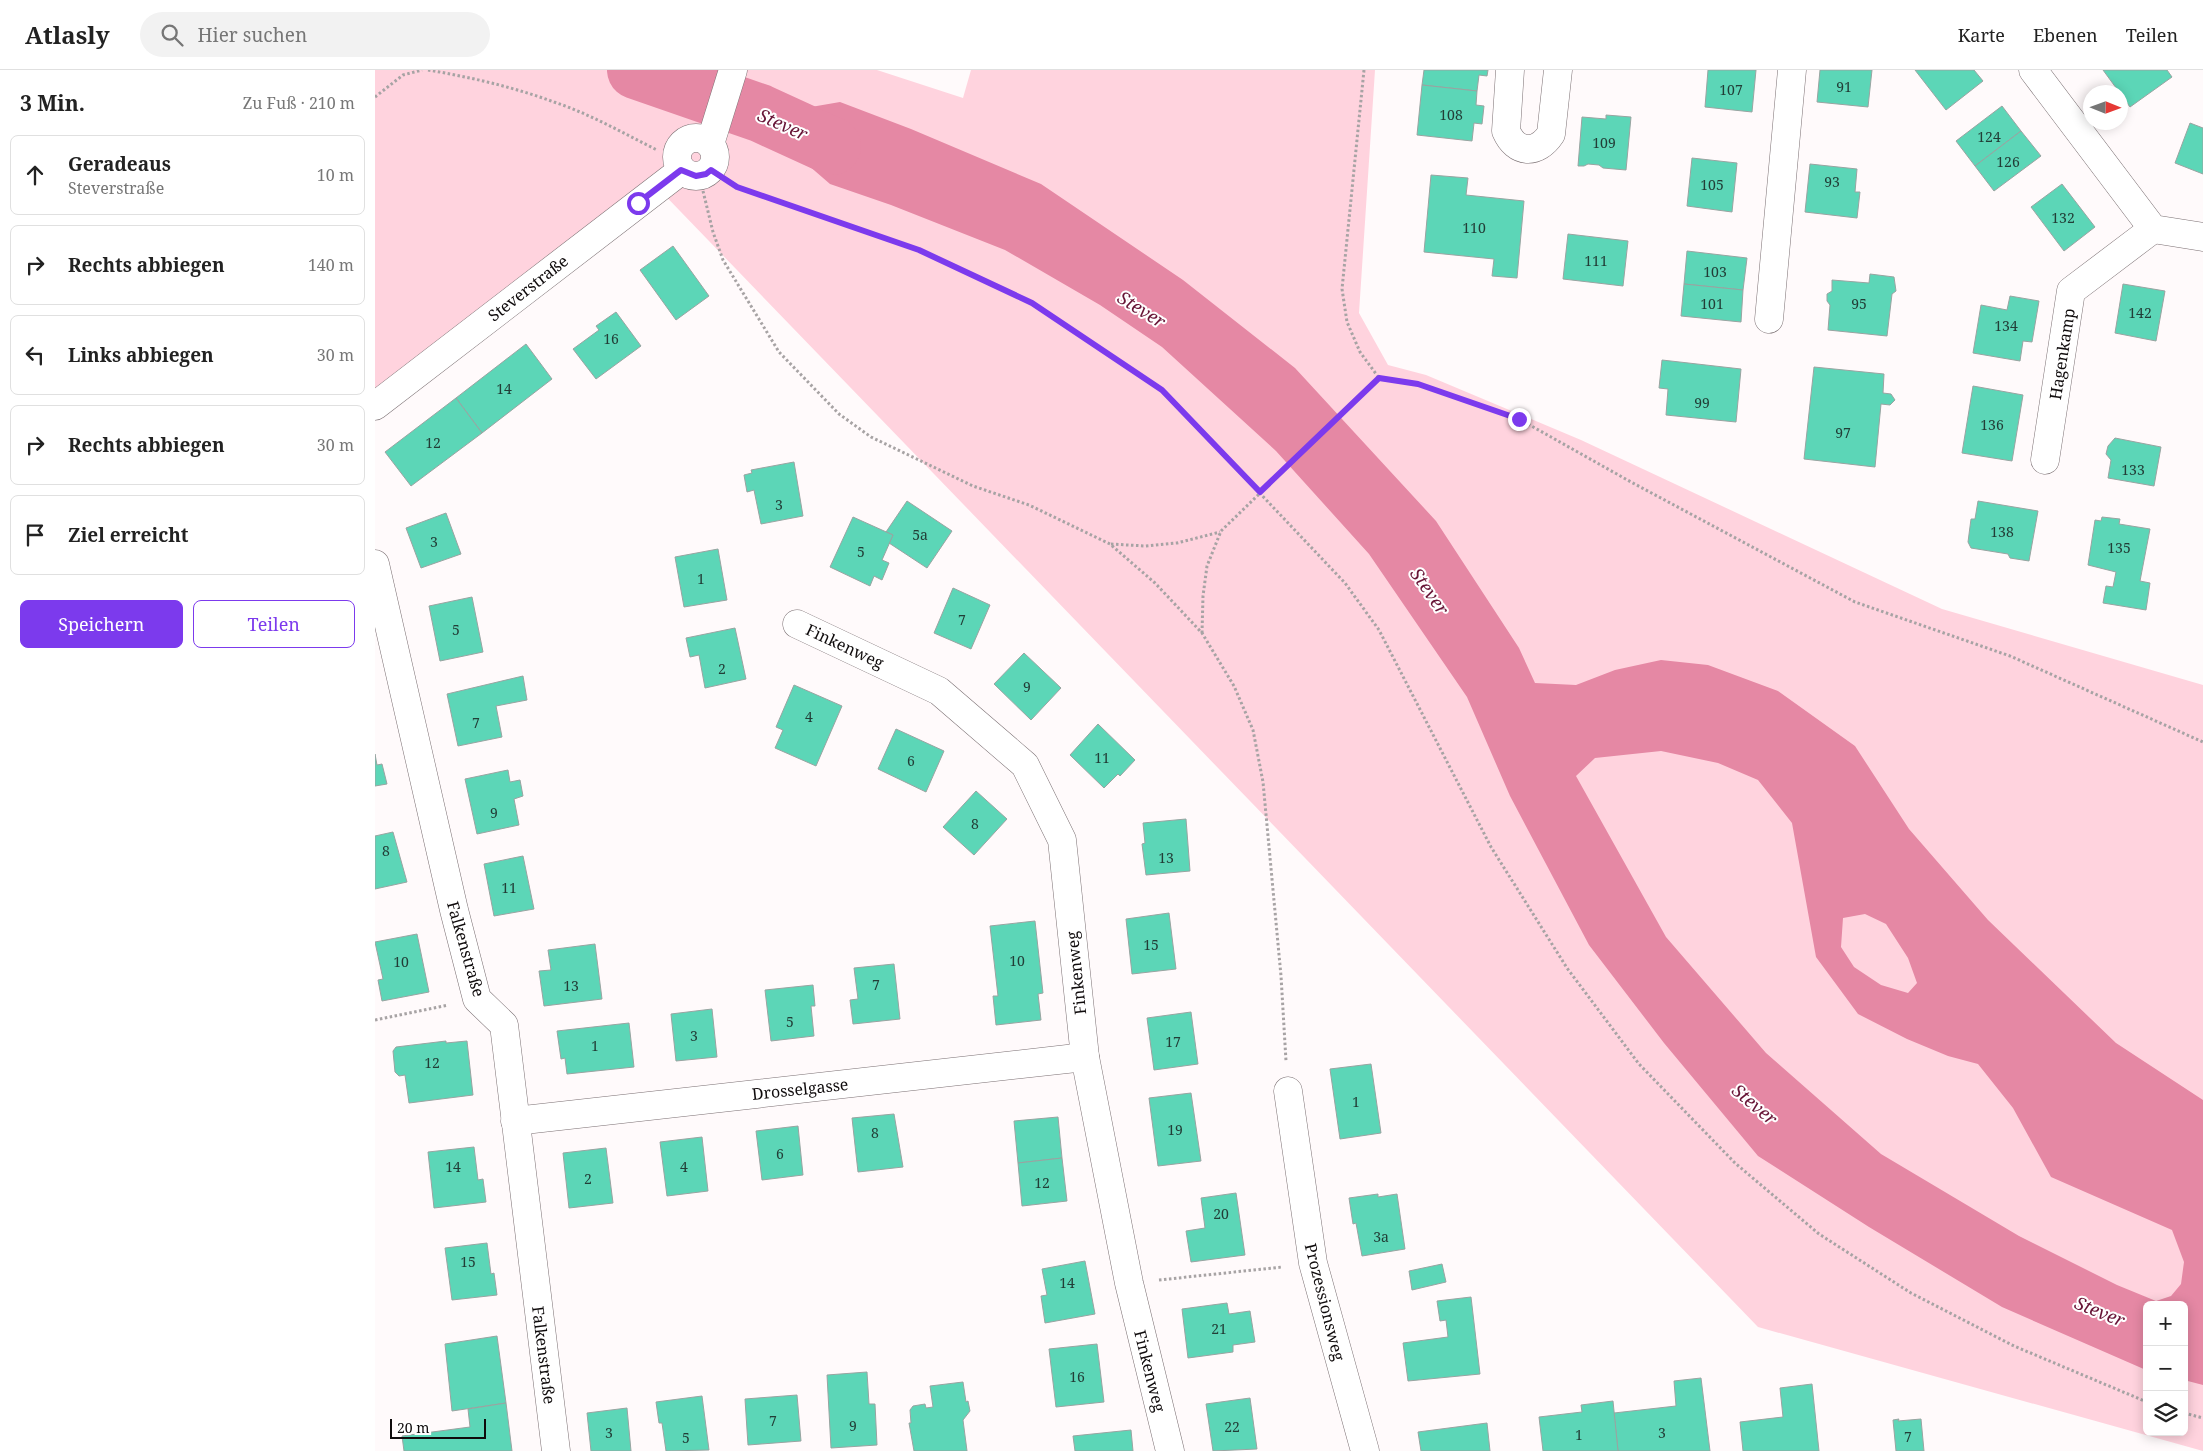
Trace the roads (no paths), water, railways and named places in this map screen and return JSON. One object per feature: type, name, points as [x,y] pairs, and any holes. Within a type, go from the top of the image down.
[{"type":"street","name":"Steverstraße","points":[[375,406],[699,159],[733,70]]},
{"type":"street","points":[[1511,70],[1505,131],[1510,140],[1517,146],[1527,149],[1537,148],[1545,143],[1551,134],[1558,70]]},
{"type":"street","points":[[1769,320],[1792,70]]},
{"type":"street","points":[[2033,70],[2153,229],[2203,237]]},
{"type":"street","name":"Hagenkamp","points":[[2045,460],[2071,291],[2153,229]]},
{"type":"street","name":"Falkenstraße","points":[[375,564],[447,881],[477,999],[503,1025],[556,1451]]},
{"type":"street","name":"Finkenweg","points":[[797,624],[939,691],[1025,765],[1062,840],[1085,1056],[1129,1283],[1170,1451]]},
{"type":"street","name":"Drosselgasse","points":[[515,1121],[1085,1056]]},
{"type":"street","name":"Prozessionsweg","points":[[1287,1091],[1313,1263],[1365,1451]]},
{"type":"water","points":[[767,93],[811,107],[840,102],[911,129],[1041,184],[1183,280],[1295,368],[1436,521],[1519,648],[1535,683],[1576,685],[1615,670],[1661,660],[1708,665],[1778,691],[1855,746],[1909,829],[1988,920],[2116,1043],[2203,1100],[2203,1385],[2188,1381],[2188,1301],[2156,1301],[2143,1301],[2143,1369],[2002,1307],[1869,1227],[1758,1156],[1664,1043],[1589,945],[1510,796],[1467,697],[1369,554],[1276,451],[1162,347],[1100,305],[1005,250],[891,205],[830,184],[793,152],[752,137]],"holes":[[[1661,751],[1718,763],[1758,780],[1792,823],[1816,957],[1858,1014],[1907,1039],[1948,1056],[1978,1064],[2013,1108],[2051,1177],[2172,1230],[2184,1262],[2181,1284],[2171,1296],[2156,1301],[2117,1285],[2019,1236],[1881,1154],[1766,1053],[1666,937],[1576,776],[1595,758]],[[1865,914],[1886,924],[1908,958],[1917,983],[1908,993],[1881,985],[1854,967],[1841,947],[1843,918]]]},
{"type":"waterway","name":"Stever","points":[[636,70],[760,113],[832,146]]}]
